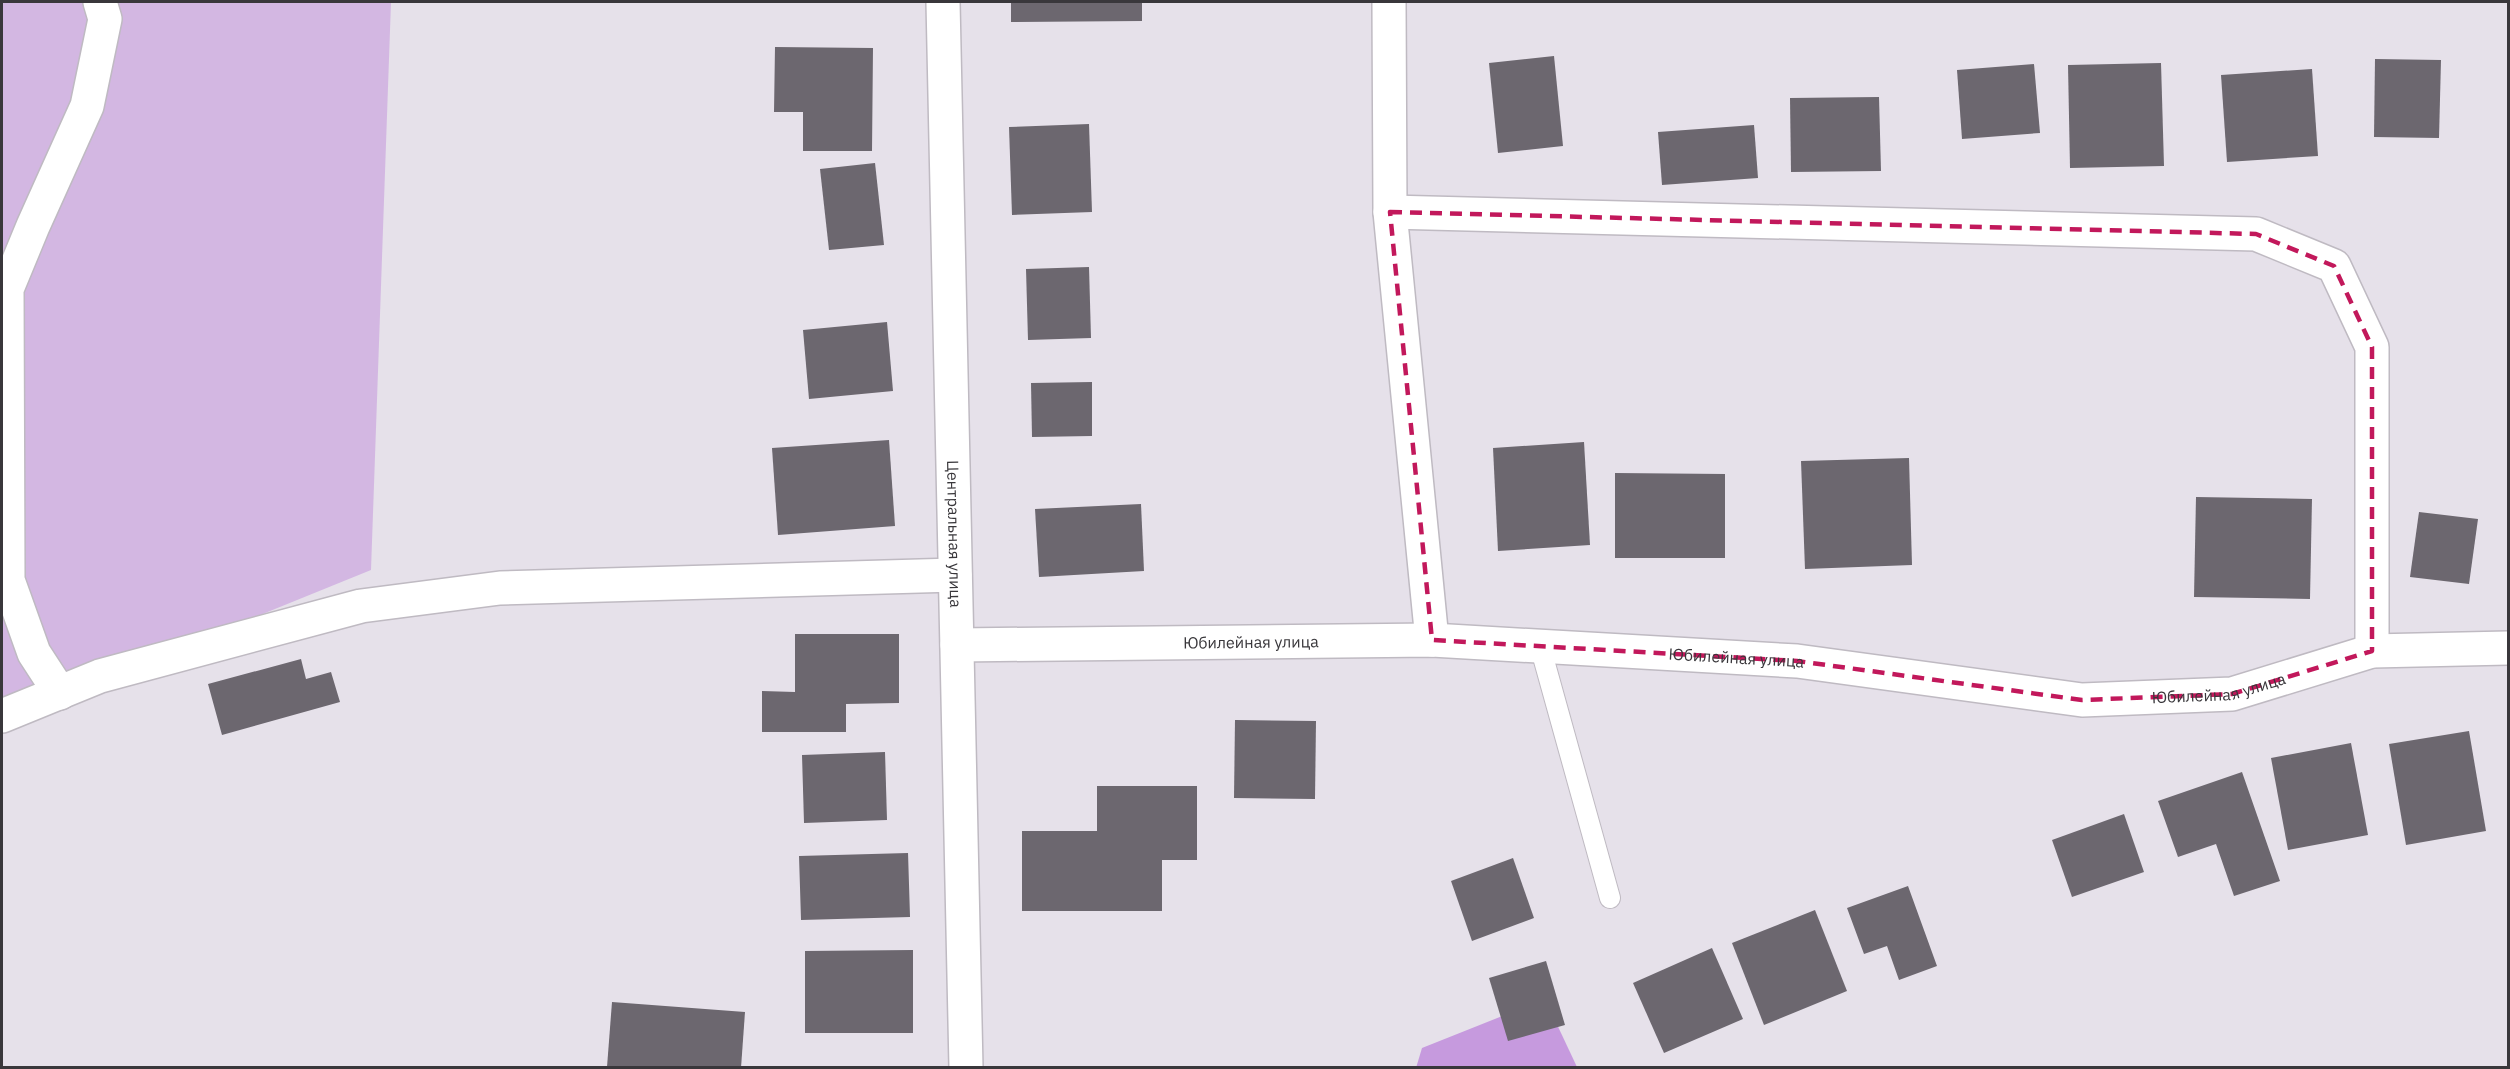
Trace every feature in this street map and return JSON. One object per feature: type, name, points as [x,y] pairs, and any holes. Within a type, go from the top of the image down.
[{"type":"street","points":[[60,693],[34,653],[8,580],[7,290],[87,106],[105,19],[100,2]]},
{"type":"street","name":"Центральная улица","points":[[943,2],[966,1068]]},
{"type":"street","points":[[1389,2],[1390,212],[1432,640]]},
{"type":"street","points":[[1390,212],[2256,234],[2334,266],[2372,347],[2372,651]]},
{"type":"street","points":[[2,716],[100,676],[361,606],[500,588],[955,575]]},
{"type":"street","name":"Юбилейная улица","points":[[957,645],[1432,640],[1797,661],[2082,700],[2232,694],[2372,651],[2508,648]]},
{"type":"lane","points":[[1540,646],[1610,898]]},
{"type":"highlighted area","points":[[1390,212],[2256,234],[2334,266],[2372,347],[2372,651],[2232,694],[2082,700],[1797,661],[1432,640]]},
{"type":"shaded area","points":[[2,2],[391,2],[371,570],[2,720]]},
{"type":"shaded area","points":[[1545,999],[1577,1067],[1416,1068],[1422,1048]]},
{"type":"building","points":[[1011,2],[1142,2],[1142,21],[1011,22]]},
{"type":"building","points":[[775,47],[873,48],[872,151],[803,151],[803,112],[774,112]]},
{"type":"building","points":[[1554,56],[1563,146],[1498,153],[1489,63]]},
{"type":"building","points":[[2375,59],[2441,60],[2439,138],[2374,137]]},
{"type":"building","points":[[2161,63],[2164,166],[2070,168],[2068,65]]},
{"type":"building","points":[[2034,64],[2040,133],[1962,139],[1957,70]]},
{"type":"building","points":[[2312,69],[2318,156],[2227,162],[2221,75]]},
{"type":"building","points":[[1879,97],[1881,171],[1791,172],[1790,98]]},
{"type":"building","points":[[1089,124],[1092,212],[1012,215],[1009,127]]},
{"type":"building","points":[[1754,125],[1758,178],[1662,185],[1658,132]]},
{"type":"building","points":[[875,163],[884,245],[829,250],[820,169]]},
{"type":"building","points":[[1089,267],[1091,338],[1028,340],[1026,269]]},
{"type":"building","points":[[887,322],[893,391],[809,399],[803,330]]},
{"type":"building","points":[[1092,382],[1092,436],[1032,437],[1031,383]]},
{"type":"building","points":[[889,440],[895,526],[778,535],[772,448]]},
{"type":"building","points":[[1584,442],[1590,545],[1498,551],[1493,448]]},
{"type":"building","points":[[1909,458],[1912,565],[1805,569],[1801,461]]},
{"type":"building","points":[[1615,473],[1725,474],[1725,558],[1615,558]]},
{"type":"building","points":[[2196,497],[2312,499],[2310,599],[2194,597]]},
{"type":"building","points":[[1141,504],[1144,571],[1039,577],[1035,509]]},
{"type":"building","points":[[2419,512],[2478,519],[2469,584],[2410,577]]},
{"type":"building","points":[[795,634],[899,634],[899,703],[846,704],[846,732],[762,732],[762,691],[795,692]]},
{"type":"building","points":[[301,659],[306,679],[331,672],[340,702],[222,735],[208,684]]},
{"type":"building","points":[[1235,720],[1316,721],[1315,799],[1234,798]]},
{"type":"building","points":[[2469,731],[2486,831],[2406,845],[2389,744]]},
{"type":"building","points":[[2351,743],[2368,835],[2288,850],[2271,758]]},
{"type":"building","points":[[885,752],[887,820],[804,823],[802,755]]},
{"type":"building","points":[[2242,772],[2280,881],[2234,896],[2216,844],[2178,857],[2158,801]]},
{"type":"building","points":[[1097,786],[1197,786],[1197,860],[1162,860],[1162,911],[1022,911],[1022,831],[1097,831]]},
{"type":"building","points":[[2124,814],[2144,872],[2072,897],[2052,840]]},
{"type":"building","points":[[908,853],[910,917],[801,920],[799,856]]},
{"type":"building","points":[[1513,858],[1534,918],[1472,941],[1451,881]]},
{"type":"building","points":[[1908,886],[1937,966],[1899,980],[1887,946],[1864,954],[1847,908]]},
{"type":"building","points":[[1815,910],[1847,991],[1764,1025],[1732,943]]},
{"type":"building","points":[[1712,948],[1743,1019],[1664,1053],[1633,983]]},
{"type":"building","points":[[913,950],[913,1033],[805,1033],[805,951]]},
{"type":"building","points":[[1546,961],[1565,1025],[1508,1041],[1489,978]]},
{"type":"building","points":[[612,1002],[745,1012],[741,1068],[607,1067]]}]
